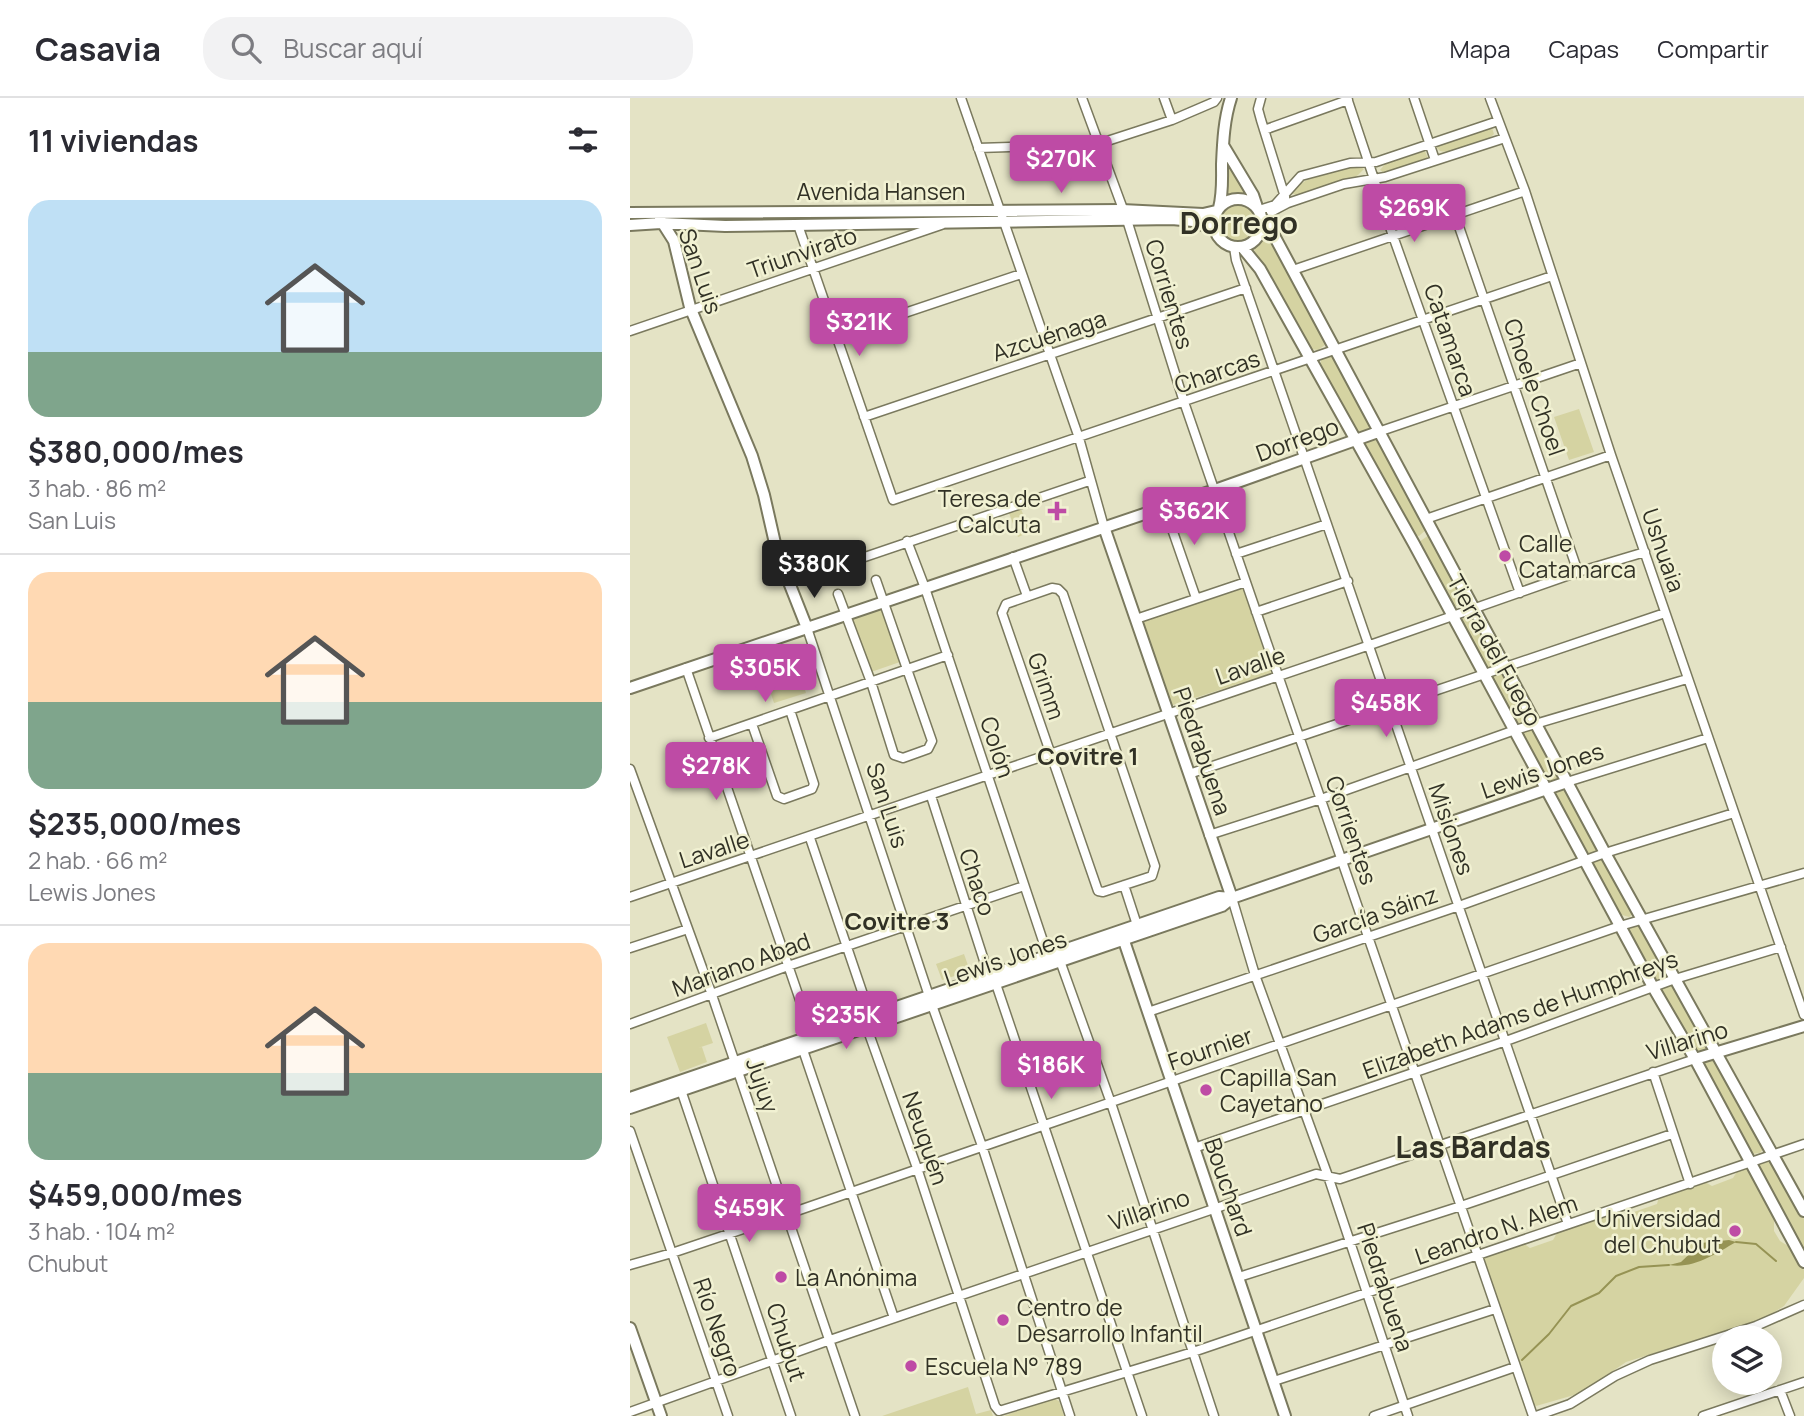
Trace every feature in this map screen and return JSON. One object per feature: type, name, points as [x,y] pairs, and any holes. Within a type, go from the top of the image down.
[{"type":"street","name":"Piedrabuena","points":[[961,98],[1079,438],[1104,527],[1232,898],[1255,975],[1328,1176],[1408,1416]]},
{"type":"street","name":"Corrientes","points":[[1082,98],[1125,215],[1184,402],[1495,1310],[1534,1416]]},
{"type":"street","points":[[1164,98],[1172,120]]},
{"type":"street","points":[[978,148],[1098,144],[1172,120],[1214,102],[1217,98]]},
{"type":"street","points":[[1231,98],[1223,145],[1223,190],[1213,224],[1222,241],[1238,247],[1258,237],[1260,213]]},
{"type":"street","points":[[1261,98],[1258,109],[1288,203]]},
{"type":"street","points":[[1415,98],[1435,160]]},
{"type":"street","name":"Ushuaia","points":[[1490,98],[1525,191],[1611,455],[1804,1015]]},
{"type":"street","points":[[1264,130],[1348,99]]},
{"type":"street","name":"Catamarca","points":[[1348,99],[1520,593]]},
{"type":"street","points":[[1260,213],[1275,205],[1301,176],[1350,163],[1370,164],[1498,121]]},
{"type":"street","points":[[1217,210],[1231,200],[1238,199],[1245,200],[1260,213],[1275,211],[1288,203],[1356,180],[1375,178],[1504,138]]},
{"type":"street","name":"Tierra del Fuego","points":[[1223,145],[1253,195],[1260,213],[1336,349],[1605,853],[1804,1211]]},
{"type":"street","points":[[1293,270],[1525,191]]},
{"type":"street","name":"Avenida Hansen","points":[[630,225],[659,218],[1203,214],[1217,210]]},
{"type":"street","name":"Avenida Hansen","points":[[630,213],[725,226],[947,223],[1002,216]]},
{"type":"street","name":"Avenida Hansen","points":[[1125,215],[1193,221],[1215,230]]},
{"type":"street","name":"Choele Choel","points":[[1455,215],[1578,572]]},
{"type":"street","name":"San Luis","points":[[659,218],[674,241],[691,309],[752,456],[777,552],[807,628],[1070,1416]]},
{"type":"street","name":"Triunvirato","points":[[630,331],[947,223]]},
{"type":"street","points":[[798,225],[864,417]]},
{"type":"street","name":"Tierra del Fuego","points":[[1238,247],[1260,269],[1356,440],[1804,1262]]},
{"type":"street","name":"Misiones","points":[[1238,247],[1236,260],[1568,1224]]},
{"type":"street","points":[[836,336],[1021,274]]},
{"type":"street","name":"Charcas","points":[[864,417],[893,499],[1552,276]]},
{"type":"street","name":"Azcuénaga","points":[[864,417],[1246,288]]},
{"type":"street","name":"Dorrego","points":[[630,688],[1581,363]]},
{"type":"street","points":[[1426,519],[1611,455]]},
{"type":"street","points":[[791,582],[1089,481]]},
{"type":"street","points":[[1164,506],[1196,598]]},
{"type":"street","points":[[1236,554],[1327,524]]},
{"type":"street","name":"Colón","points":[[907,541],[948,655],[1024,886],[1111,1103],[1214,1416]]},
{"type":"street","name":"Lavalle","points":[[630,897],[810,838],[1578,572],[1645,552]]},
{"type":"street","points":[[1013,557],[1027,596],[1052,588],[1063,594],[1155,866],[1152,876],[1124,885],[1139,929]]},
{"type":"street","points":[[838,594],[871,682],[894,755],[898,758],[928,749],[932,741],[876,580]]},
{"type":"street","points":[[1256,612],[1348,581]]},
{"type":"street","points":[[1136,619],[1246,582]]},
{"type":"street","name":"Grimm","points":[[1027,596],[1006,604],[1002,613],[1098,891],[1124,885]]},
{"type":"street","points":[[1189,774],[1665,613]]},
{"type":"street","points":[[709,738],[948,655]]},
{"type":"street","points":[[686,668],[814,1040]]},
{"type":"street","points":[[1209,835],[1321,799],[1515,730],[1687,678]]},
{"type":"street","points":[[752,724],[777,796],[784,799],[812,789],[814,784],[790,710]]},
{"type":"street","name":"Lewis Jones","points":[[814,1040],[867,1028],[931,1001],[1139,929],[1222,906],[1232,898],[1567,782],[1708,738]]},
{"type":"street","name":"Jujuy","points":[[631,772],[712,995],[855,1416]]},
{"type":"street","name":"Chaco","points":[[931,796],[965,905],[1088,1252],[1142,1416]]},
{"type":"street","name":"García Sáinz","points":[[1148,1012],[1605,853],[1734,813]]},
{"type":"street","points":[[810,838],[870,1015],[867,1028]]},
{"type":"street","name":"Fournier","points":[[630,1265],[788,1214],[1620,926],[1804,873]]},
{"type":"street","name":"Mariano Abad","points":[[630,1024],[788,966],[1024,886]]},
{"type":"street","points":[[630,948],[688,929]]},
{"type":"street","name":"Bouchard","points":[[1122,936],[1285,1416]]},
{"type":"street","name":"Elizabeth Adams de Humphreys","points":[[1194,1148],[1506,1041],[1675,979],[1781,947]]},
{"type":"street","name":"Lewis Jones","points":[[630,1098],[679,1086],[801,1045],[870,1015],[931,1001]]},
{"type":"street","name":"Villarino","points":[[630,1412],[830,1340],[1316,1174],[1340,1179],[1653,1072],[1804,1026]]},
{"type":"street","name":"Neuquén","points":[[867,1028],[917,1168],[995,1406],[999,1410]]},
{"type":"street","points":[[801,1045],[894,1318]]},
{"type":"street","points":[[1653,1072],[1690,1184]]},
{"type":"street","name":"Lewis Jones","points":[[630,1108],[679,1086]]},
{"type":"street","name":"Chubut","points":[[679,1086],[791,1416]]},
{"type":"street","name":"Río Negro","points":[[630,1131],[728,1416]]},
{"type":"street","points":[[1239,1277],[1461,1206],[1672,1133]]},
{"type":"street","name":"Leandro N. Alem","points":[[999,1410],[1193,1352],[1804,1144]]},
{"type":"street","points":[[1534,1416],[1570,1404],[1628,1369],[1756,1326],[1804,1305]]},
{"type":"street","points":[[1274,1381],[1495,1310]]},
{"type":"street","points":[[631,1334],[661,1416]]},
{"type":"street","points":[[1374,1416],[1515,1367]]},
{"type":"street","points":[[1782,1389],[1804,1382]]},
{"type":"street","points":[[1703,1416],[1727,1412],[1768,1395]]},
{"type":"street","points":[[1782,1395],[1790,1416]]},
{"type":"shaded area","points":[[1492,128],[1494,134],[1476,145],[1453,151],[1440,151],[1437,148],[1437,146]]},
{"type":"shaded area","points":[[1225,149],[1252,201],[1233,197],[1222,201]]},
{"type":"shaded area","points":[[1425,151],[1428,158],[1425,161],[1386,174],[1380,170],[1385,164]]},
{"type":"shaded area","points":[[1359,166],[1364,169],[1356,177],[1298,196],[1291,193],[1313,177]]},
{"type":"shaded area","points":[[1239,202],[1254,208],[1260,223],[1254,238],[1239,244],[1224,238],[1218,223],[1224,208]]},
{"type":"shaded area","points":[[993,214],[994,218],[752,222],[666,221],[663,215]]},
{"type":"shaded area","points":[[1266,229],[1326,341],[1318,350],[1310,349],[1262,262],[1254,253],[1255,246]]},
{"type":"shaded area","points":[[1333,356],[1371,423],[1369,431],[1356,432],[1320,368],[1321,360]]},
{"type":"shaded area","points":[[1579,409],[1594,452],[1569,460],[1554,417]]},
{"type":"shaded area","points":[[1366,437],[1380,441],[1428,528],[1419,536],[1413,535],[1364,444]]},
{"type":"shaded area","points":[[1021,509],[1030,532],[1018,537],[1009,513]]},
{"type":"shaded area","points":[[1429,535],[1464,598],[1464,602],[1454,607],[1419,545],[1419,542]]},
{"type":"shaded area","points":[[1243,588],[1272,673],[1170,706],[1141,621]]},
{"type":"shaded area","points":[[880,606],[900,662],[871,672],[851,617]]},
{"type":"shaded area","points":[[1460,612],[1470,612],[1498,661],[1495,666],[1484,667],[1458,619]]},
{"type":"shaded area","points":[[790,645],[806,693],[774,703],[758,655]]},
{"type":"shaded area","points":[[1501,670],[1531,721],[1517,724],[1489,676]]},
{"type":"shaded area","points":[[1534,728],[1559,779],[1549,784],[1520,730]]},
{"type":"shaded area","points":[[1561,788],[1568,791],[1599,852],[1587,854],[1554,793]]},
{"type":"shaded area","points":[[1601,857],[1635,912],[1629,917],[1619,914],[1593,865],[1594,860]]},
{"type":"shaded area","points":[[1638,924],[1668,978],[1655,982],[1625,927]]},
{"type":"shaded area","points":[[964,954],[970,971],[942,980],[936,964]]},
{"type":"shaded area","points":[[1671,984],[1708,1050],[1696,1052],[1660,990]]},
{"type":"shaded area","points":[[706,1023],[713,1043],[698,1048],[702,1047],[707,1062],[680,1072],[667,1037]]},
{"type":"shaded area","points":[[1713,1056],[1764,1148],[1760,1153],[1751,1154],[1701,1066],[1702,1061]]},
{"type":"shaded area","points":[[1770,1159],[1804,1219],[1804,1255],[1756,1165]]},
{"type":"shaded area","points":[[1745,1167],[1751,1172],[1774,1215],[1774,1231],[1780,1241],[1793,1249],[1804,1270],[1804,1278],[1784,1306],[1763,1319],[1744,1325],[1712,1325],[1712,1335],[1626,1362],[1581,1393],[1536,1406],[1533,1404],[1483,1257],[1523,1243],[1530,1248],[1553,1240],[1557,1233],[1602,1217],[1611,1220],[1657,1204],[1659,1197],[1705,1182],[1712,1186],[1733,1178],[1738,1170]]},
{"type":"shaded area","points":[[1729,1240],[1736,1242],[1704,1260],[1687,1265],[1669,1265],[1681,1262],[1701,1243]]},
{"type":"shaded area","points":[[968,1387],[976,1414],[991,1410],[993,1416],[882,1416]]},
{"type":"shaded area","points":[[1053,1398],[1059,1401],[1064,1416],[1004,1416]]},
{"type":"waterway","points":[[1736,1242],[1756,1244],[1776,1261]]},
{"type":"waterway","points":[[1522,1360],[1549,1334],[1571,1306],[1599,1293],[1616,1276],[1639,1267],[1669,1265]]},
{"type":"place","name":"Teresa de Calcuta","points":[[1057,511]]},
{"type":"place","name":"Calle Catamarca","points":[[1505,556]]},
{"type":"place","name":"Capilla San Cayetano","points":[[1206,1090]]},
{"type":"place","name":"Universidad del Chubut","points":[[1735,1231]]},
{"type":"place","name":"La Anónima","points":[[781,1277]]},
{"type":"place","name":"Centro de Desarrollo Infantil","points":[[1003,1320]]},
{"type":"place","name":"Escuela N° 789","points":[[911,1366]]},
{"type":"district","name":"Dorrego","points":[[1239,222]]},
{"type":"district","name":"Covitre 1","points":[[1088,755]]},
{"type":"district","name":"Covitre 3","points":[[897,920]]},
{"type":"district","name":"Las Bardas","points":[[1473,1146]]}]
